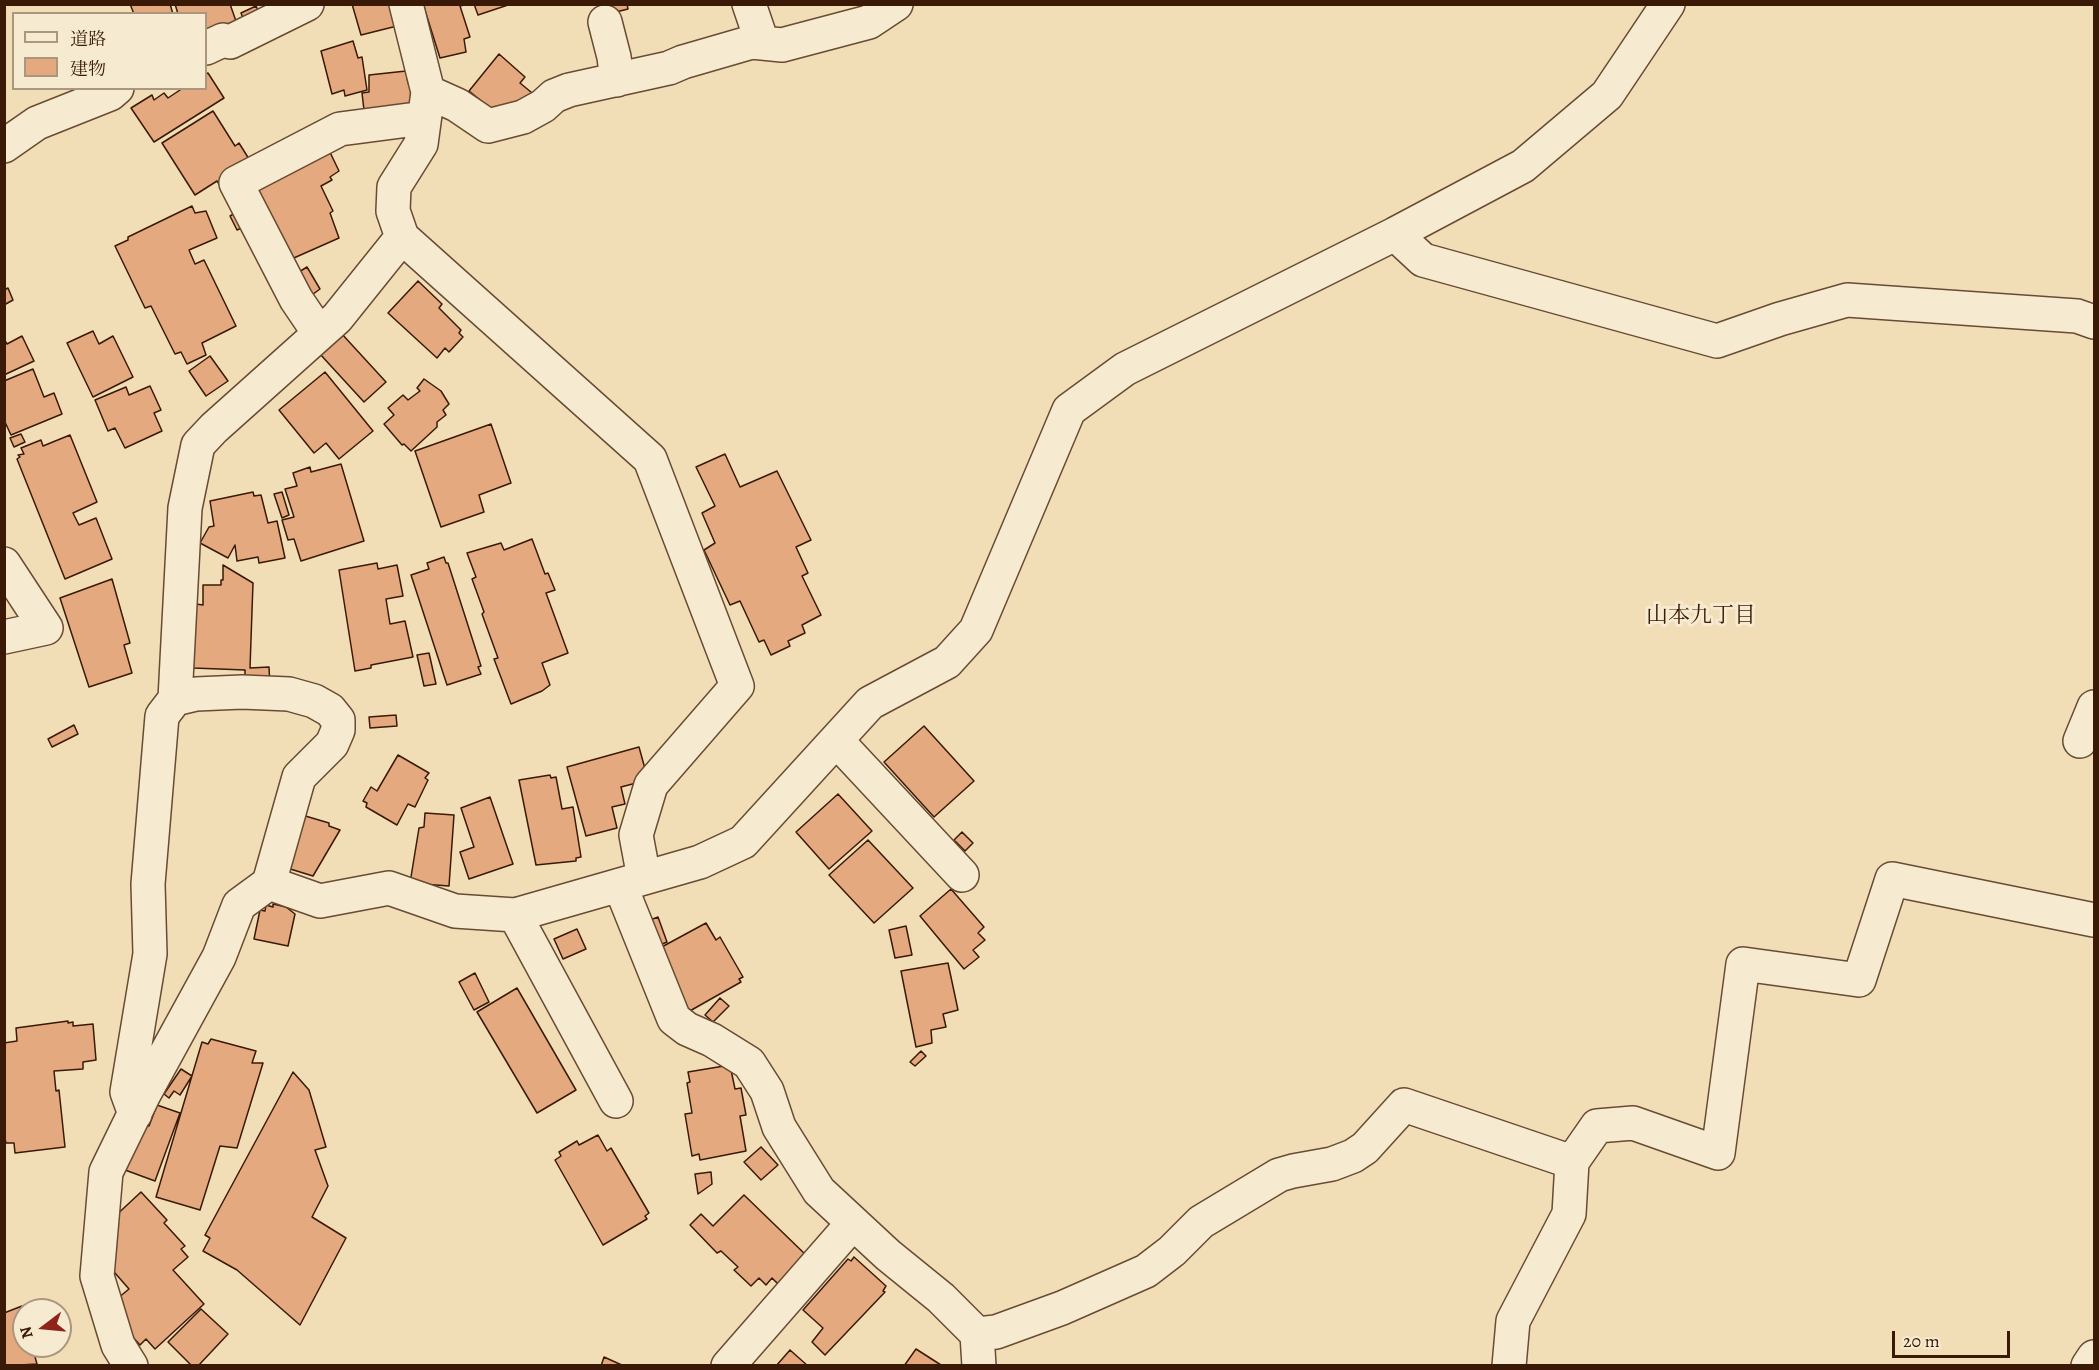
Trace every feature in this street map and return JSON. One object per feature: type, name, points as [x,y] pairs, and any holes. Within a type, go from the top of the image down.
[{"type":"street","points":[[207,48],[224,40],[230,42],[307,4]]},
{"type":"street","points":[[406,4],[426,105],[420,144],[394,187],[393,211],[402,237],[650,459],[737,686],[651,785],[636,835],[632,882],[674,1019],[687,1029],[712,1040],[749,1063],[767,1091],[779,1126],[798,1161],[819,1191],[888,1255],[941,1298],[978,1350],[996,1332],[1062,1308],[1146,1271],[1172,1251],[1202,1222],[1279,1175],[1332,1164],[1353,1156],[1365,1148],[1404,1105],[1572,1162]]},
{"type":"street","points":[[749,4],[762,42]]},
{"type":"street","points":[[319,333],[296,298],[236,183],[340,129],[426,105],[457,105],[488,126],[524,117],[543,106],[554,96],[569,90],[669,68],[752,42],[782,45],[869,22],[896,4]]},
{"type":"street","points":[[269,883],[320,901],[388,888],[455,911],[515,915],[700,862],[743,842],[870,703],[947,663],[976,630],[1069,410],[1125,369],[1395,234],[1523,166],[1607,95],[1668,4]]},
{"type":"street","points":[[605,22],[617,80]]},
{"type":"street","points":[[4,146],[37,123],[110,94],[115,90]]},
{"type":"street","points":[[1395,234],[1424,260],[1717,341],[1780,319],[1847,300],[2077,316],[2094,322]]},
{"type":"street","points":[[135,1114],[127,1092],[150,954],[148,884],[162,716],[175,699],[185,508],[198,445],[337,318],[402,237]]},
{"type":"street","points":[[4,564],[46,628],[4,637]]},
{"type":"street","points":[[131,1365],[118,1345],[97,1276],[106,1172],[219,957],[238,905],[269,883],[299,777],[332,744],[338,730],[338,720],[330,710],[314,701],[289,694],[242,692],[196,694],[175,699]]},
{"type":"street","points":[[2080,741],[2094,707]]},
{"type":"street","points":[[836,740],[962,875]]},
{"type":"street","points":[[1509,1365],[1513,1321],[1569,1214],[1572,1162],[1597,1126],[1633,1123],[1719,1153],[1743,964],[1859,980],[1892,879],[2094,920]]},
{"type":"street","points":[[515,915],[616,1101]]},
{"type":"street","points":[[728,1365],[853,1224]]},
{"type":"street","points":[[2088,1365],[2094,1357]]},
{"type":"building","points":[[130,4],[170,4],[172,12],[133,12]]},
{"type":"building","points":[[175,4],[230,4],[237,24],[207,39],[207,12],[177,12]]},
{"type":"building","points":[[352,4],[391,4],[397,26],[361,35]]},
{"type":"building","points":[[423,4],[468,4],[460,6],[470,37],[464,39],[466,52],[440,58]]},
{"type":"building","points":[[474,4],[511,4],[478,15]]},
{"type":"building","points":[[602,4],[627,4],[628,9],[604,15]]},
{"type":"building","points":[[256,6],[262,19],[246,26],[241,13]]},
{"type":"building","points":[[353,41],[358,58],[362,57],[367,90],[345,96],[344,90],[332,94],[321,51]]},
{"type":"building","points":[[499,54],[525,77],[520,83],[537,97],[495,112],[469,91]]},
{"type":"building","points":[[406,71],[408,83],[411,83],[412,103],[365,119],[362,93],[369,92],[369,75]]},
{"type":"building","points":[[207,74],[224,98],[154,142],[131,108],[152,95],[154,100],[164,93],[168,98],[180,90],[207,90]]},
{"type":"building","points":[[213,111],[235,146],[239,143],[254,167],[221,187],[217,181],[195,195],[162,143]]},
{"type":"building","points":[[327,146],[339,171],[330,177],[332,180],[321,186],[333,211],[330,213],[339,238],[287,261],[249,183]]},
{"type":"building","points":[[192,206],[195,213],[206,211],[217,238],[189,250],[195,264],[204,260],[236,326],[202,343],[206,355],[187,364],[181,352],[175,354],[151,306],[145,308],[115,246],[128,240],[128,237]]},
{"type":"building","points":[[241,210],[248,225],[237,230],[230,216]]},
{"type":"building","points":[[307,267],[320,289],[305,300],[291,277]]},
{"type":"building","points":[[418,281],[442,304],[439,308],[461,330],[459,333],[463,337],[449,352],[445,348],[437,358],[388,313]]},
{"type":"building","points":[[8,288],[13,300],[4,305],[4,290]]},
{"type":"building","points":[[93,331],[99,344],[113,336],[133,377],[93,397],[67,343]]},
{"type":"building","points":[[341,333],[386,382],[364,402],[319,353]]},
{"type":"building","points":[[22,336],[34,361],[4,375],[4,339],[7,344]]},
{"type":"building","points":[[210,356],[228,381],[206,396],[189,371]]},
{"type":"building","points":[[33,369],[44,397],[54,393],[62,414],[11,435],[4,420],[4,381]]},
{"type":"building","points":[[325,372],[373,431],[339,459],[326,443],[314,453],[279,410]]},
{"type":"building","points":[[424,379],[441,391],[449,404],[443,410],[446,415],[437,422],[437,427],[411,451],[404,444],[402,445],[384,424],[394,415],[388,408],[403,395],[408,400],[420,391],[417,388]]},
{"type":"building","points":[[150,386],[161,410],[154,413],[162,431],[125,448],[115,428],[108,431],[95,400],[126,387],[129,395]]},
{"type":"building","points":[[491,424],[511,483],[479,495],[484,512],[441,527],[415,451]]},
{"type":"building","points":[[21,434],[25,442],[14,447],[10,438]]},
{"type":"building","points":[[70,435],[97,502],[73,513],[79,525],[96,518],[112,559],[65,579],[17,459],[20,457],[18,455],[24,454],[21,448],[41,440],[43,446]]},
{"type":"building","points":[[725,454],[740,487],[777,471],[811,540],[796,547],[808,573],[802,576],[821,615],[802,625],[805,633],[788,641],[790,646],[771,655],[764,640],[759,642],[740,601],[730,605],[704,550],[715,543],[702,513],[715,506],[696,467]]},
{"type":"building","points":[[341,464],[364,541],[301,561],[294,539],[288,540],[282,520],[294,517],[285,489],[297,486],[293,473],[310,467],[311,472]]},
{"type":"building","points":[[253,492],[254,496],[261,495],[268,523],[277,521],[285,558],[259,563],[258,557],[237,561],[235,545],[228,558],[200,543],[209,527],[214,526],[210,501]]},
{"type":"building","points":[[282,492],[289,515],[282,518],[274,494]]},
{"type":"building","points":[[532,539],[545,574],[548,573],[555,590],[546,593],[568,653],[542,663],[550,685],[542,691],[511,704],[494,659],[498,658],[482,614],[484,612],[472,579],[476,577],[467,553],[501,543],[504,550]]},
{"type":"building","points":[[444,557],[448,563],[481,666],[478,667],[481,674],[447,685],[411,575],[429,569],[427,563]]},
{"type":"building","points":[[377,563],[378,569],[397,565],[403,596],[386,599],[390,624],[405,621],[413,657],[371,665],[371,668],[355,671],[339,570]]},
{"type":"building","points":[[223,565],[253,583],[250,668],[269,667],[270,687],[245,688],[245,670],[193,668],[196,604],[203,605],[203,585],[221,585]]},
{"type":"building","points":[[112,579],[130,643],[124,645],[132,673],[89,687],[60,598]]},
{"type":"building","points":[[429,653],[436,684],[424,686],[417,655]]},
{"type":"building","points":[[396,715],[397,726],[370,728],[369,717]]},
{"type":"building","points":[[74,725],[78,734],[52,747],[48,739]]},
{"type":"building","points":[[924,726],[974,781],[934,817],[884,762]]},
{"type":"building","points":[[639,747],[647,776],[644,781],[621,787],[625,804],[612,807],[617,828],[586,836],[567,767]]},
{"type":"building","points":[[398,755],[429,773],[415,807],[408,804],[397,825],[366,807],[367,803],[363,801],[371,787],[377,791]]},
{"type":"building","points":[[550,775],[551,778],[556,777],[562,809],[573,807],[581,857],[576,858],[576,861],[536,865],[519,780]]},
{"type":"building","points":[[838,794],[872,831],[829,869],[796,832]]},
{"type":"building","points":[[490,797],[513,864],[469,879],[460,852],[474,847],[461,808]]},
{"type":"building","points":[[425,813],[454,815],[449,886],[410,883],[419,828],[424,827]]},
{"type":"building","points":[[302,815],[329,823],[329,826],[340,830],[313,876],[287,868]]},
{"type":"building","points":[[962,832],[973,843],[965,851],[954,840]]},
{"type":"building","points":[[868,840],[913,888],[874,923],[829,875]]},
{"type":"building","points":[[951,889],[984,927],[978,933],[985,940],[973,950],[979,957],[964,969],[920,916]]},
{"type":"building","points":[[273,904],[286,907],[295,914],[288,946],[254,939],[260,910],[265,911],[266,905],[273,907]]},
{"type":"building","points":[[658,917],[667,942],[655,947],[645,922]]},
{"type":"building","points":[[706,923],[716,940],[720,937],[743,977],[739,979],[741,982],[688,1012],[658,949]]},
{"type":"building","points":[[906,926],[912,955],[895,958],[889,930]]},
{"type":"building","points":[[577,929],[586,949],[563,959],[554,939]]},
{"type":"building","points":[[948,963],[958,1010],[943,1014],[946,1027],[931,1030],[932,1043],[916,1047],[901,971]]},
{"type":"building","points":[[475,973],[489,1002],[474,1010],[459,982]]},
{"type":"building","points":[[517,988],[576,1090],[537,1113],[477,1012]]},
{"type":"building","points":[[720,998],[729,1006],[713,1022],[705,1015]]},
{"type":"building","points":[[68,1021],[68,1023],[73,1022],[73,1026],[93,1024],[96,1060],[83,1062],[83,1069],[54,1071],[56,1091],[59,1090],[65,1147],[15,1153],[14,1143],[6,1143],[4,1134],[4,1043],[17,1041],[16,1028]]},
{"type":"building","points":[[211,1039],[256,1051],[252,1063],[263,1063],[237,1148],[220,1146],[200,1210],[156,1197],[202,1042],[208,1044]]},
{"type":"building","points":[[921,1051],[926,1056],[915,1066],[910,1062]]},
{"type":"building","points":[[730,1065],[735,1089],[741,1088],[746,1115],[740,1116],[746,1151],[700,1160],[699,1154],[692,1156],[685,1114],[692,1113],[687,1083],[690,1082],[688,1072]]},
{"type":"building","points":[[181,1069],[192,1076],[180,1095],[174,1091],[169,1098],[164,1094]]},
{"type":"building","points":[[293,1072],[309,1090],[326,1147],[315,1150],[328,1186],[312,1217],[346,1238],[300,1325],[237,1270],[203,1251],[210,1238],[205,1235]]},
{"type":"building","points":[[157,1105],[180,1113],[155,1181],[125,1170],[137,1138],[140,1139],[145,1125],[149,1126]]},
{"type":"building","points":[[598,1135],[607,1151],[611,1148],[649,1213],[645,1216],[647,1219],[603,1245],[555,1160],[561,1156],[559,1152],[577,1141],[579,1145]]},
{"type":"building","points":[[761,1147],[778,1165],[761,1180],[744,1162]]},
{"type":"building","points":[[711,1172],[712,1184],[698,1194],[695,1174]]},
{"type":"building","points":[[141,1192],[167,1220],[164,1223],[185,1246],[181,1249],[188,1257],[173,1270],[204,1304],[155,1349],[146,1339],[140,1345],[122,1325],[112,1303],[129,1289],[108,1265],[111,1220]]},
{"type":"building","points":[[744,1195],[807,1256],[779,1285],[772,1278],[766,1285],[759,1278],[751,1286],[734,1270],[738,1267],[721,1251],[717,1253],[690,1225],[701,1214],[713,1226]]},
{"type":"building","points":[[854,1257],[886,1286],[883,1291],[885,1292],[825,1355],[812,1342],[823,1328],[803,1310],[848,1259],[851,1261]]},
{"type":"building","points":[[201,1309],[228,1334],[198,1366],[192,1366],[168,1342]]},
{"type":"building","points":[[12,1310],[12,1358],[35,1358],[37,1364],[4,1366],[4,1313]]},
{"type":"building","points":[[916,1349],[941,1365],[904,1366]]},
{"type":"building","points":[[790,1350],[808,1366],[776,1366]]},
{"type":"building","points":[[604,1357],[624,1366],[601,1366]]},
{"type":"district","name":"山本九丁目","points":[[1701,617]]}]
